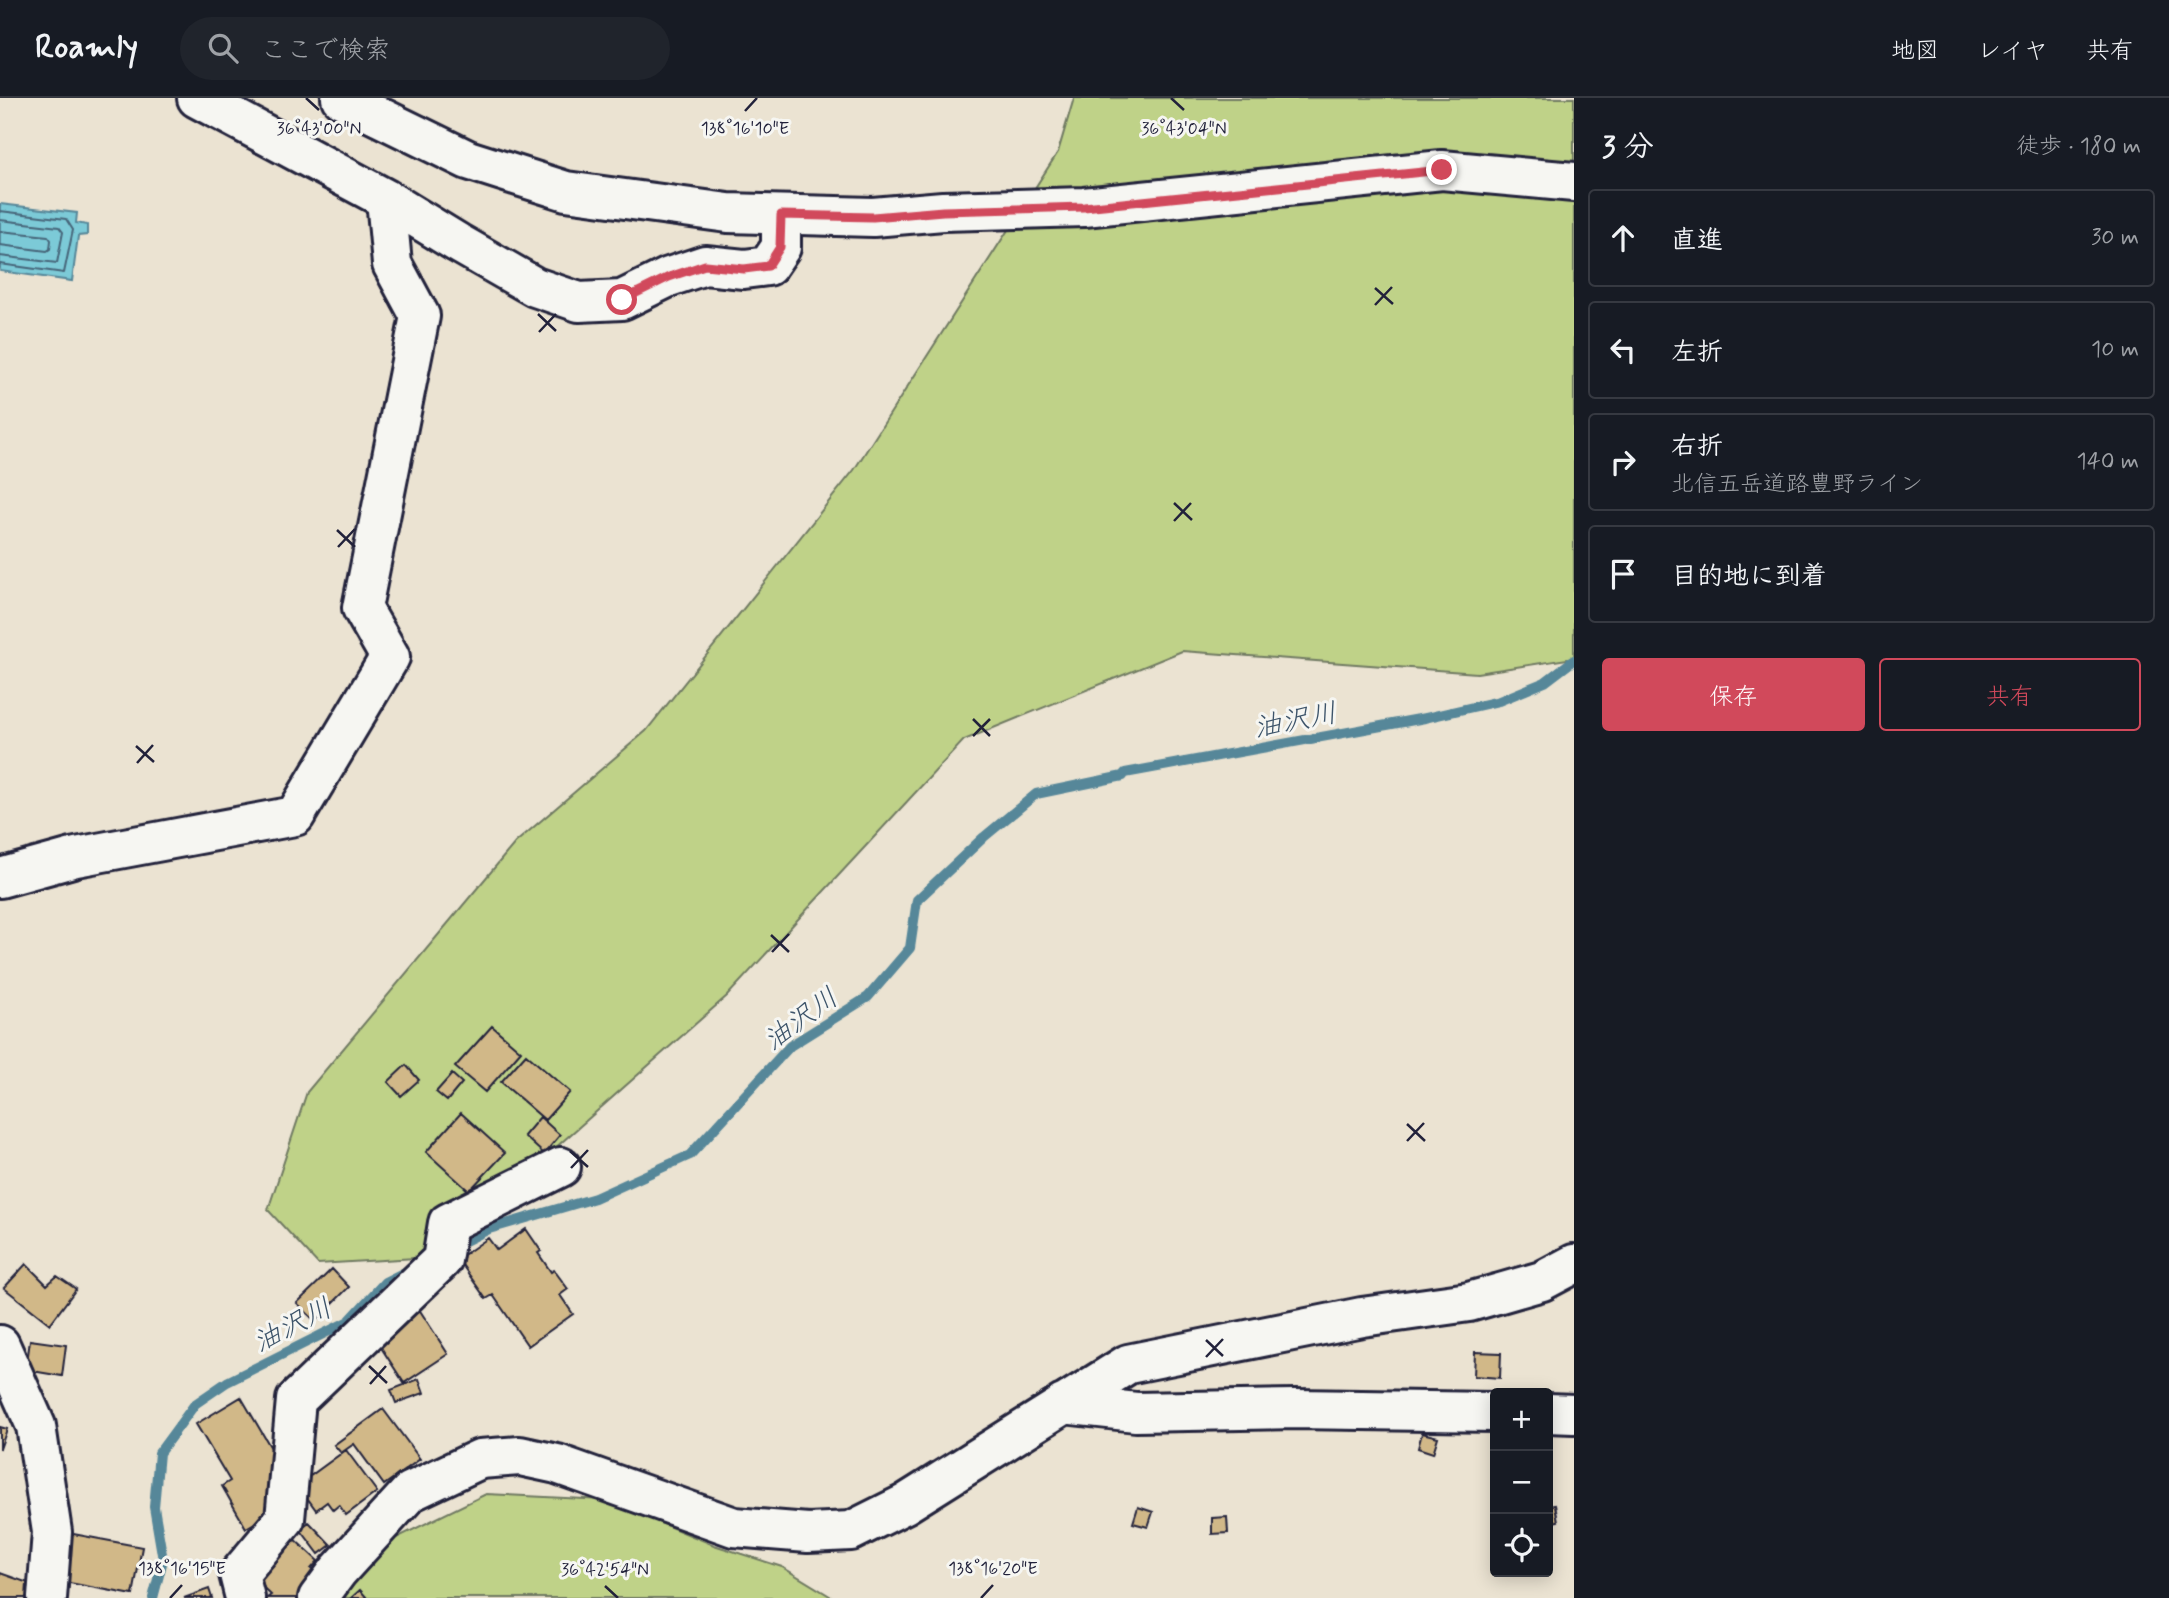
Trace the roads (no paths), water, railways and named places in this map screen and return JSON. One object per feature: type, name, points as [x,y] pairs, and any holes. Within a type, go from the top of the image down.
[{"type":"street","points":[[197,98],[386,199],[535,287],[579,302],[622,300],[669,277],[705,265],[744,269],[768,266],[780,247],[781,215]]},
{"type":"street","points":[[341,98],[468,160],[566,191],[728,213],[873,217],[943,211],[1084,207],[1442,170],[1574,182]]},
{"type":"street","points":[[0,878],[76,857],[295,816],[390,657],[362,608],[420,316],[392,264],[386,199]]},
{"type":"street","points":[[246,1598],[239,1574],[285,1519],[296,1400],[445,1242],[561,1167]]},
{"type":"street","points":[[318,1598],[338,1571],[410,1492],[480,1459],[520,1456],[557,1464],[734,1527],[808,1533],[850,1531],[905,1504],[1128,1364],[1362,1317],[1469,1303],[1542,1281],[1574,1264]]},
{"type":"street","points":[[0,1346],[36,1426],[52,1532],[47,1598]]},
{"type":"street","points":[[1063,1404],[1136,1412],[1295,1409],[1490,1412]]},
{"type":"street","points":[[1553,1413],[1574,1414]]},
{"type":"water","points":[[0,204],[77,213],[76,223],[87,225],[87,235],[78,236],[72,281],[0,271]]},
{"type":"waterway","name":"油沢川","points":[[455,1246],[489,1229],[595,1198],[690,1155],[790,1046],[868,997],[910,948],[917,900],[984,837],[1036,794],[1123,776],[1125,773],[1425,718],[1499,701],[1545,682],[1574,660]]},
{"type":"waterway","name":"油沢川","points":[[153,1598],[163,1560],[154,1507],[159,1453],[195,1404],[227,1382],[349,1321],[385,1282],[407,1271]]}]
